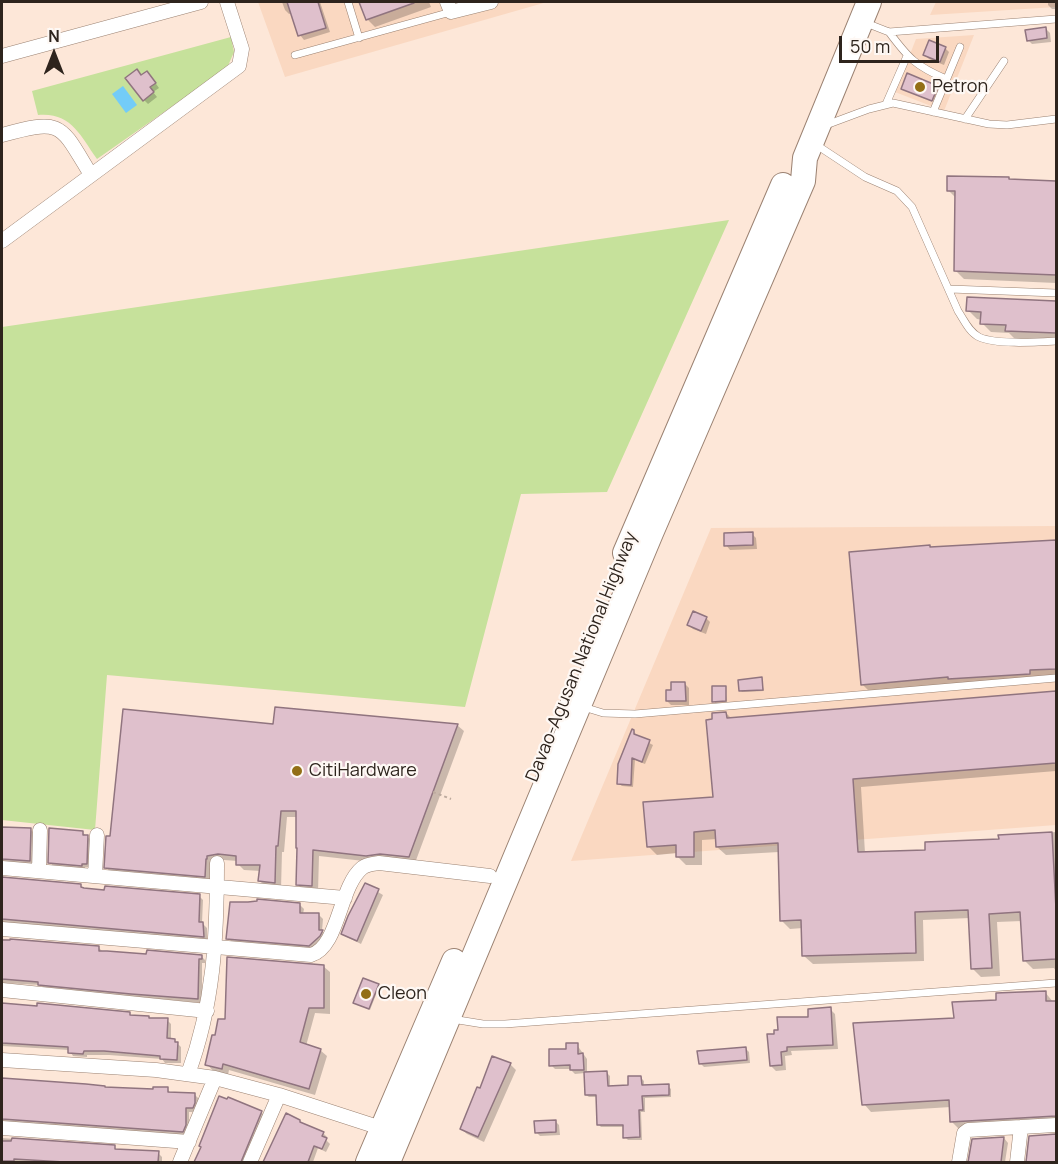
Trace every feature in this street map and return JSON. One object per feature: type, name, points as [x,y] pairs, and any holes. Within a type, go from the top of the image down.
[{"type":"highway","name":"Davao-Agusan National Highway","points":[[368,1162],[391,1132],[643,530],[803,182],[811,142],[865,11]]},
{"type":"highway","name":"Davao-Agusan National Highway","points":[[440,1014],[490,876],[571,704]]},
{"type":"highway","name":"Davao-Agusan National Highway","points":[[388,1162],[391,1132]]},
{"type":"street","points":[[2,56],[201,2]]},
{"type":"street","points":[[2,241],[239,66],[242,48],[227,2]]},
{"type":"street","points":[[449,7],[491,2]]},
{"type":"street","points":[[2,135],[41,125],[52,126],[63,132],[70,140],[92,175]]},
{"type":"street","points":[[39,871],[40,830]]},
{"type":"street","points":[[95,876],[97,835]]},
{"type":"street","points":[[188,1074],[207,1011],[214,948],[217,863]]},
{"type":"street","points":[[2,929],[300,955],[318,953],[326,942],[345,897],[362,868],[368,864],[379,863],[490,876]]},
{"type":"street","points":[[2,868],[345,897]]},
{"type":"street","points":[[2,990],[207,1011]]},
{"type":"street","points":[[2,1060],[215,1078],[279,1095],[391,1132]]},
{"type":"street","points":[[180,1162],[215,1078]]},
{"type":"street","points":[[250,1162],[279,1095]]},
{"type":"street","points":[[959,1162],[964,1132],[968,1130],[1056,1125]]},
{"type":"street","points":[[1017,1162],[1022,1127]]},
{"type":"street","points":[[2,1128],[189,1142]]},
{"type":"lane","points":[[348,2],[359,38]]},
{"type":"lane","points":[[295,55],[359,38],[449,7]]},
{"type":"lane","points":[[865,11],[889,32],[907,56],[925,70],[946,79]]},
{"type":"lane","points":[[889,32],[1056,19]]},
{"type":"lane","points":[[933,112],[960,47]]},
{"type":"lane","points":[[886,104],[907,56]]},
{"type":"lane","points":[[965,119],[1004,62]]},
{"type":"lane","points":[[811,142],[886,104],[900,103],[965,119],[1007,125],[1056,119]]},
{"type":"lane","points":[[811,142],[865,177],[897,191],[906,200],[922,226],[967,326],[979,337],[1032,342],[1056,341]]},
{"type":"lane","points":[[950,289],[1056,293]]},
{"type":"lane","points":[[571,704],[603,713],[635,714],[1056,678]]},
{"type":"lane","points":[[440,1014],[483,1024],[505,1024],[1056,983]]},
{"type":"path","points":[[433,792],[451,799]]},
{"type":"shaded area","points":[[258,2],[547,2],[285,77]]},
{"type":"shaded area","points":[[936,2],[1056,2],[1056,7],[930,15]]},
{"type":"shaded area","points":[[974,35],[944,111],[895,92],[916,39]]},
{"type":"shaded area","points":[[1056,526],[1056,825],[571,861],[711,528]]},
{"type":"green space","points":[[231,37],[234,52],[227,68],[97,159],[80,134],[67,121],[59,117],[38,115],[32,91]]},
{"type":"green space","points":[[729,220],[607,492],[521,494],[465,707],[107,675],[95,830],[2,820],[2,327]]},
{"type":"water","points":[[123,86],[137,105],[126,113],[112,94]]},
{"type":"building","points":[[287,2],[318,2],[326,28],[298,36]]},
{"type":"building","points":[[359,2],[413,2],[414,3],[366,20]]},
{"type":"building","points":[[1046,27],[1047,38],[1027,41],[1025,30]]},
{"type":"building","points":[[929,40],[946,47],[940,62],[923,55]]},
{"type":"building","points":[[137,69],[141,75],[147,71],[156,83],[150,87],[154,92],[143,101],[125,78]]},
{"type":"building","name":"Petron","points":[[907,73],[938,86],[932,101],[901,89]]},
{"type":"building","points":[[947,176],[1009,177],[1009,179],[1056,181],[1056,275],[954,271],[955,191],[947,191]]},
{"type":"building","points":[[967,297],[1056,301],[1056,333],[1005,331],[1006,325],[980,324],[981,312],[966,311]]},
{"type":"building","points":[[753,532],[753,545],[724,546],[724,533]]},
{"type":"building","points":[[1056,540],[1056,669],[1030,670],[1030,674],[948,679],[948,677],[861,685],[849,552],[930,545],[930,547]]},
{"type":"building","points":[[693,611],[707,617],[701,631],[687,625]]},
{"type":"building","points":[[762,677],[763,690],[739,691],[738,680]]},
{"type":"building","points":[[671,682],[685,682],[686,701],[666,701],[666,690],[671,690]]},
{"type":"building","points":[[712,686],[726,686],[726,701],[712,702]]},
{"type":"building","points":[[1056,691],[1056,763],[853,779],[858,852],[925,850],[925,842],[999,839],[998,835],[1052,832],[1056,959],[1023,961],[1020,912],[989,914],[992,968],[971,969],[968,910],[915,912],[916,953],[802,956],[801,920],[780,921],[778,843],[716,847],[715,830],[694,832],[694,857],[676,857],[676,845],[647,847],[643,802],[713,797],[706,720],[712,719],[712,713],[726,712],[727,718]]},
{"type":"building","points":[[275,707],[458,724],[409,857],[380,854],[366,856],[313,850],[312,886],[296,885],[296,811],[281,811],[278,846],[276,846],[275,883],[258,881],[260,865],[236,865],[236,856],[218,854],[207,856],[205,877],[104,868],[106,836],[110,836],[123,709],[273,724]]},
{"type":"building","points":[[632,729],[634,734],[650,740],[642,762],[632,758],[631,785],[617,784],[618,764]]},
{"type":"building","points":[[2,827],[31,828],[30,861],[2,859]]},
{"type":"building","points":[[49,828],[83,831],[83,835],[88,835],[87,864],[82,864],[82,866],[48,863]]},
{"type":"building","points":[[2,877],[81,884],[84,888],[104,890],[105,886],[200,894],[199,922],[203,922],[204,937],[2,919]]},
{"type":"building","points":[[365,883],[379,889],[357,941],[341,934]]},
{"type":"building","points":[[257,899],[300,903],[300,913],[319,913],[319,930],[323,930],[320,936],[309,946],[226,939],[230,902],[257,901]]},
{"type":"building","points":[[2,940],[99,946],[99,951],[146,954],[147,950],[202,955],[202,959],[199,959],[198,999],[38,985],[38,982],[2,979]]},
{"type":"building","points":[[227,957],[324,965],[324,1008],[309,1008],[300,1042],[321,1049],[309,1089],[223,1064],[222,1069],[205,1065],[218,1019],[225,1019]]},
{"type":"building","name":"Cleon","points":[[363,978],[379,984],[369,1009],[353,1003]]},
{"type":"building","points":[[1046,991],[1046,1001],[1056,1001],[1056,1116],[950,1122],[949,1100],[862,1105],[853,1023],[954,1018],[952,1002],[996,1000],[996,993]]},
{"type":"building","points":[[2,1003],[37,1006],[37,1003],[130,1012],[130,1015],[149,1016],[149,1018],[168,1018],[167,1038],[178,1042],[177,1060],[160,1059],[160,1056],[104,1051],[84,1051],[83,1054],[68,1053],[68,1047],[2,1043]]},
{"type":"building","points":[[831,1007],[833,1045],[787,1047],[787,1051],[781,1052],[782,1065],[770,1066],[767,1034],[774,1034],[774,1030],[778,1030],[777,1017],[808,1017],[808,1009]]},
{"type":"building","points":[[566,1043],[578,1043],[578,1054],[583,1053],[584,1070],[570,1070],[570,1065],[549,1066],[549,1049],[566,1049]]},
{"type":"building","points":[[746,1047],[747,1060],[699,1064],[697,1051]]},
{"type":"building","points":[[492,1056],[511,1063],[478,1137],[460,1129],[477,1087],[480,1088]]},
{"type":"building","points":[[607,1071],[608,1086],[628,1085],[628,1076],[641,1076],[642,1085],[669,1084],[669,1095],[642,1096],[643,1110],[639,1110],[640,1137],[623,1138],[623,1125],[597,1125],[596,1095],[585,1095],[584,1072]]},
{"type":"building","points":[[2,1078],[105,1087],[153,1089],[153,1087],[168,1087],[168,1092],[195,1093],[195,1103],[193,1108],[186,1108],[186,1125],[183,1132],[2,1119]]},
{"type":"building","points":[[219,1096],[227,1099],[228,1097],[262,1111],[241,1162],[194,1162],[201,1147],[199,1146]]},
{"type":"building","points":[[286,1113],[324,1132],[322,1136],[327,1138],[322,1149],[314,1146],[308,1162],[263,1162]]},
{"type":"building","points":[[556,1120],[556,1132],[535,1133],[534,1121]]},
{"type":"building","points":[[1056,1134],[1056,1162],[1026,1162],[1029,1136]]},
{"type":"building","points":[[1004,1137],[1001,1162],[968,1162],[972,1139]]},
{"type":"building","points":[[12,1138],[115,1145],[115,1149],[159,1151],[158,1162],[64,1162],[14,1159],[14,1161],[2,1161],[2,1141],[11,1141]]},
{"type":"place","name":"Petron","points":[[920,87]]},
{"type":"place","name":"CitiHardware","points":[[297,771]]},
{"type":"place","name":"Cleon","points":[[366,994]]}]
